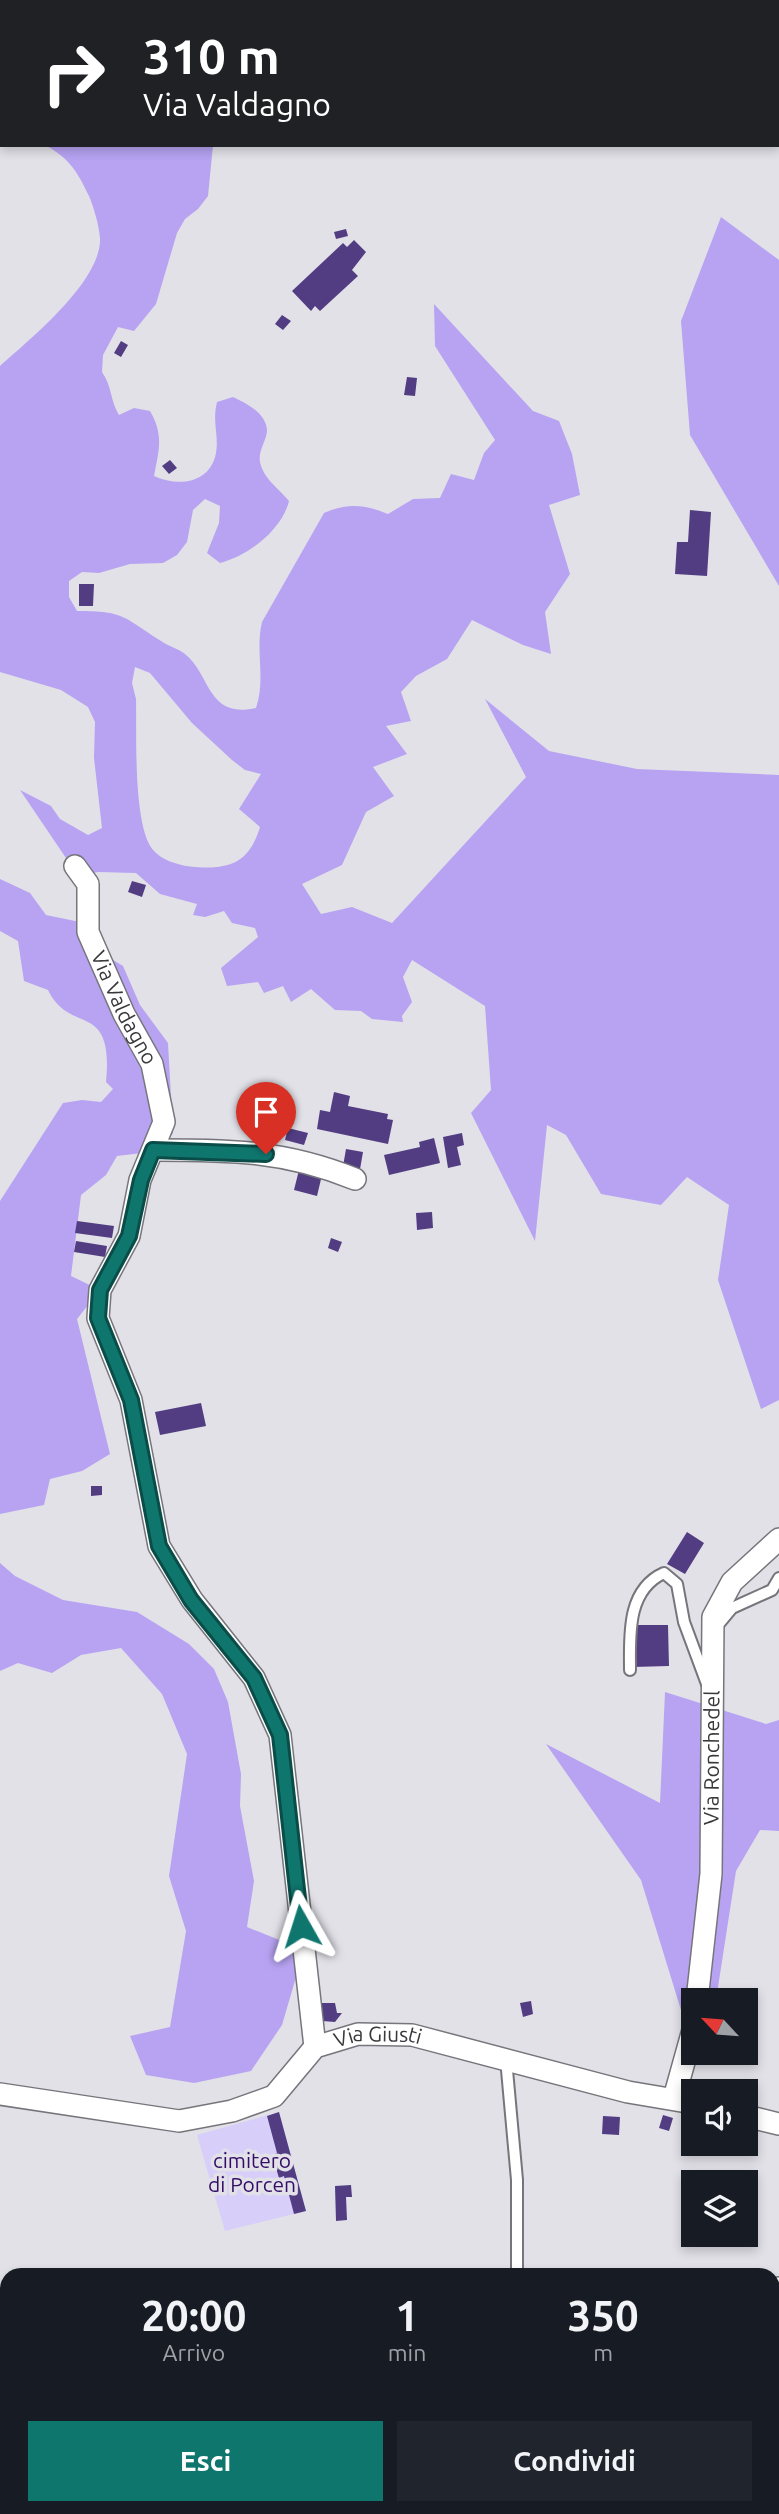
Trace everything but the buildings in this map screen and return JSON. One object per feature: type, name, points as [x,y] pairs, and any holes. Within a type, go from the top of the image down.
[{"type":"street","name":"Via Valdagno","points":[[75,866],[88,884],[88,932],[152,1064],[164,1122],[141,1180],[129,1236],[100,1290],[98,1318],[131,1400],[159,1546],[191,1600],[254,1678],[280,1735],[315,2048]]},
{"type":"street","points":[[153,1150],[247,1152],[285,1156],[355,1179]]},
{"type":"street","name":"Via Ronchedel","points":[[698,1988],[711,1874],[713,1617],[732,1582],[779,1539]]},
{"type":"street","name":"Via Giusti","points":[[0,2094],[178,2121],[232,2111],[274,2096],[315,2048],[358,2034],[412,2035],[628,2092],[681,2100]]},
{"type":"street","points":[[758,2119],[779,2124]]},
{"type":"lane","points":[[630,1670],[629,1622],[654,1578],[664,1573],[677,1584],[684,1622],[713,1700]]},
{"type":"lane","points":[[713,1631],[732,1608],[772,1590],[779,1578]]},
{"type":"lane","points":[[506,2059],[516,2180],[517,2268]]},
{"type":"green space","name":"cimitero di Porcen","points":[[279,2112],[306,2211],[225,2231],[197,2135]]},
{"type":"shaded area","points":[[48,147],[213,147],[208,196],[198,209],[185,219],[177,233],[156,304],[134,331],[118,327],[103,355],[102,372],[119,415],[134,408],[150,411],[159,435],[154,476],[163,479],[183,482],[192,480],[200,477],[213,463],[217,440],[217,402],[233,397],[255,409],[266,424],[267,430],[260,453],[262,468],[289,501],[271,532],[252,548],[220,563],[207,553],[219,523],[220,506],[205,499],[193,510],[187,542],[177,555],[163,563],[130,564],[99,573],[82,572],[69,581],[69,597],[77,611],[105,612],[123,617],[183,652],[194,663],[212,693],[228,707],[240,710],[256,708],[260,686],[262,622],[324,513],[356,506],[388,514],[413,499],[440,498],[451,474],[474,480],[484,453],[495,440],[435,346],[434,304],[533,411],[559,421],[572,454],[580,495],[549,505],[570,574],[545,612],[551,654],[523,645],[472,620],[447,659],[416,676],[401,692],[411,721],[386,726],[407,754],[373,767],[394,796],[366,812],[342,865],[302,884],[321,914],[352,907],[392,923],[526,777],[485,699],[549,751],[637,769],[779,775],[779,1400],[761,1409],[718,1280],[729,1205],[687,1177],[661,1205],[601,1194],[566,1135],[547,1125],[535,1241],[471,1113],[491,1090],[485,1006],[412,960],[403,977],[412,1002],[402,1016],[403,1022],[372,1019],[361,1011],[335,1010],[311,989],[291,1002],[283,986],[264,993],[258,982],[227,986],[221,968],[258,937],[255,928],[232,923],[224,911],[205,917],[193,915],[197,904],[160,894],[136,873],[98,872],[74,877],[66,858],[20,790],[51,806],[60,819],[88,835],[102,828],[94,758],[95,722],[88,707],[61,690],[0,672],[0,366],[77,291],[97,255],[100,238],[85,187],[72,166]],"holes":[[[135,667],[150,673],[192,723],[245,770],[261,774],[239,809],[260,827],[254,843],[240,860],[226,866],[193,867],[168,861],[155,852],[148,841],[142,824],[137,780],[136,699],[132,683]]]},
{"type":"shaded area","points":[[721,217],[779,260],[779,586],[690,435],[681,321]]},
{"type":"shaded area","points":[[0,879],[30,893],[46,915],[80,922],[95,949],[123,966],[140,1005],[168,1043],[173,1133],[159,1151],[117,1156],[106,1175],[81,1195],[71,1276],[100,1290],[77,1319],[110,1454],[82,1471],[50,1479],[44,1505],[0,1514],[0,1201],[63,1103],[82,1100],[101,1102],[113,1089],[106,1082],[107,1056],[103,1039],[97,1029],[67,1012],[57,1004],[48,990],[24,981],[18,941],[0,931]]},
{"type":"shaded area","points":[[0,1563],[15,1576],[63,1600],[137,1612],[189,1644],[214,1669],[228,1702],[241,1774],[240,1806],[254,1881],[247,1927],[304,1950],[282,2025],[251,2071],[194,2083],[146,2075],[130,2036],[170,2027],[186,1931],[169,1876],[187,1754],[162,1694],[121,1648],[81,1655],[52,1673],[18,1663],[0,1671]]},
{"type":"shaded area","points":[[665,1692],[766,1724],[779,1720],[779,1831],[760,1830],[736,1871],[718,1988],[681,1988],[681,2010],[641,1880],[546,1744],[660,1803]]},
{"type":"route","points":[[266,1154],[153,1150],[141,1180],[129,1236],[100,1290],[97,1303],[98,1318],[131,1400],[143,1477],[159,1546],[191,1600],[254,1678],[280,1735],[301,1926]]}]
